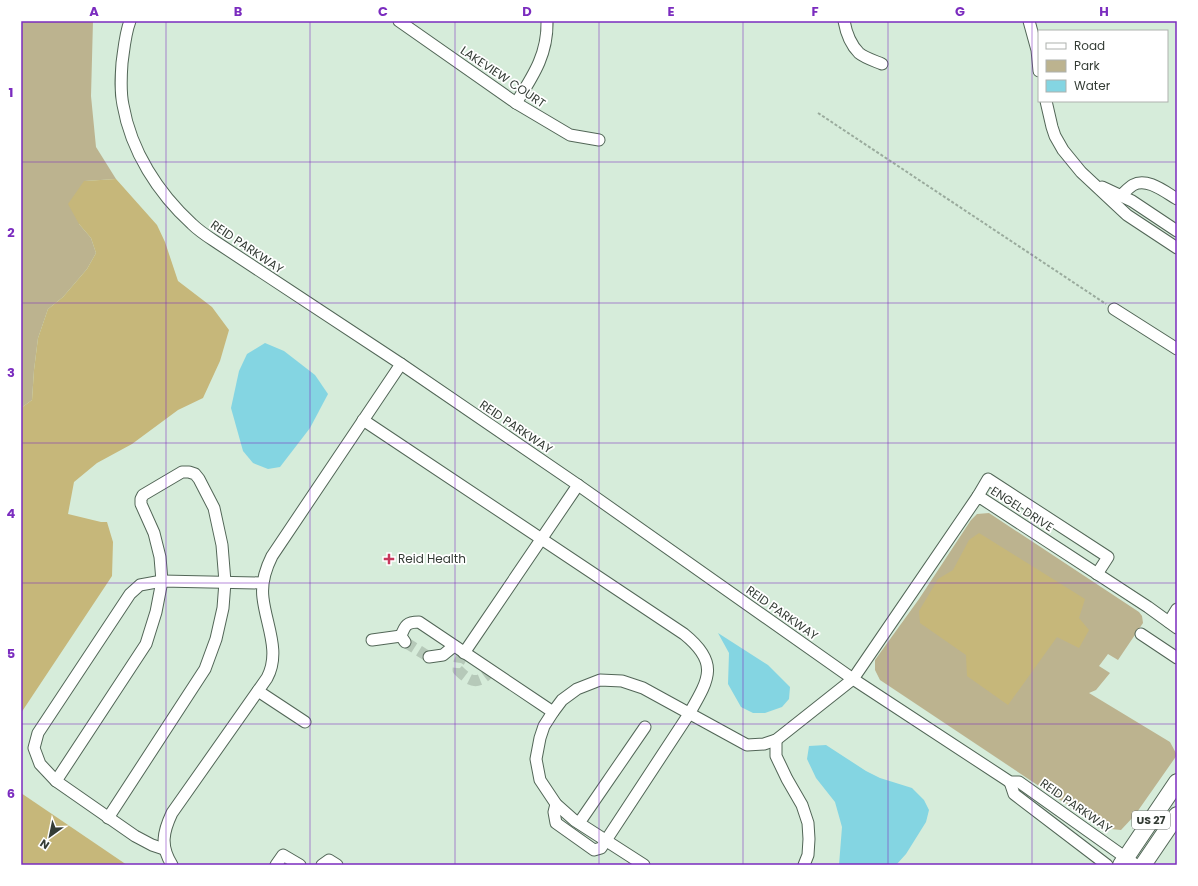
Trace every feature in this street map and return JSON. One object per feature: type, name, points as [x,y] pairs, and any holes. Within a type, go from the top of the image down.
[{"type":"highway","name":"US 27","points":[[1127,862],[1177,782]]},
{"type":"highway","name":"US 27","points":[[1143,865],[1177,815]]},
{"type":"street","name":"REID PARKWAY","points":[[130,21],[123,53],[121,81],[123,105],[138,153],[155,182],[171,203],[193,225],[219,244],[401,364],[578,485],[853,679],[1010,782],[1019,782],[1127,862]]},
{"type":"street","name":"LAKEVIEW COURT","points":[[399,21],[516,103],[570,135],[599,140]]},
{"type":"street","points":[[516,103],[534,75],[541,60],[545,44],[547,21]]},
{"type":"street","points":[[844,21],[845,29],[851,41],[860,53],[882,64]]},
{"type":"street","points":[[1029,21],[1038,50]]},
{"type":"street","points":[[1046,102],[1052,127],[1060,146],[1081,172],[1127,215],[1177,248]]},
{"type":"street","points":[[1093,183],[1132,201],[1177,231]]},
{"type":"street","points":[[1120,196],[1133,185],[1140,183],[1151,184],[1177,199]]},
{"type":"street","points":[[1114,309],[1177,349]]},
{"type":"street","points":[[172,865],[164,849],[164,835],[166,825],[172,813],[272,669],[274,657],[273,645],[262,598],[262,583],[265,569],[272,556],[401,364]]},
{"type":"street","points":[[363,420],[684,634],[703,653],[707,666],[707,678],[689,714],[601,848],[594,850],[556,823],[554,812],[556,804]]},
{"type":"street","points":[[56,781],[146,644],[156,612],[162,581],[159,551],[154,533],[141,504],[141,499],[143,495],[182,472],[195,474],[200,479],[214,508],[222,545],[225,582],[223,608],[216,639],[205,669],[108,818]]},
{"type":"street","points":[[978,496],[988,479],[1108,557],[1097,574]]},
{"type":"street","points":[[464,653],[578,485]]},
{"type":"street","name":"ENGEL DRIVE","points":[[776,740],[853,679],[978,496],[1173,625]]},
{"type":"street","points":[[164,849],[152,845],[135,836],[56,781],[40,764],[34,748],[38,733],[130,594],[140,585],[162,581],[262,583]]},
{"type":"street","points":[[1173,625],[1177,610]]},
{"type":"street","points":[[372,640],[403,639],[404,627],[411,622],[419,622],[553,712]]},
{"type":"street","points":[[1141,634],[1177,658]]},
{"type":"street","points":[[429,657],[443,655],[454,646]]},
{"type":"street","points":[[644,865],[579,823],[556,804],[540,780],[536,759],[544,726],[562,700],[577,689],[600,680],[622,681],[643,688],[747,745],[764,744],[776,740],[776,756],[802,805],[808,823],[808,855],[804,865]]},
{"type":"street","points":[[258,691],[305,722]]},
{"type":"street","points":[[579,823],[644,727]]},
{"type":"street","name":"REID PARKWAY","points":[[1010,782],[1014,794],[1107,865]]},
{"type":"street","points":[[276,865],[283,855],[300,865]]},
{"type":"street","points":[[322,865],[329,860],[337,865]]},
{"type":"path","points":[[818,113],[1114,309]]},
{"type":"green space","points":[[21,21],[93,21],[91,96],[96,147],[116,179],[85,181],[79,224],[91,238],[96,253],[87,269],[63,297],[48,309],[38,338],[32,400],[21,408]]},
{"type":"green space","points":[[989,513],[1139,612],[1142,616],[1143,623],[1118,660],[1108,654],[1099,666],[1110,673],[1096,690],[1089,693],[1170,742],[1177,755],[1135,815],[1121,830],[1111,829],[1060,800],[880,680],[875,670],[875,660],[919,599],[971,520],[977,514]]},
{"type":"shaded area","points":[[116,179],[157,225],[165,242],[178,281],[212,307],[229,330],[220,361],[203,398],[178,410],[132,444],[97,463],[74,482],[68,514],[101,522],[107,522],[113,542],[112,576],[21,713],[21,408],[32,400],[38,338],[48,309],[63,297],[87,269],[96,253],[91,238],[79,224],[68,204],[84,181]]},
{"type":"shaded area","points":[[979,533],[1085,599],[1079,618],[1089,630],[1079,648],[1057,637],[1008,705],[967,676],[966,655],[920,623],[919,611],[938,579],[953,570],[969,540]]},
{"type":"shaded area","points":[[21,793],[127,865],[21,865]]},
{"type":"water","points":[[265,343],[284,351],[315,375],[328,394],[310,428],[280,467],[268,469],[253,463],[243,451],[231,408],[239,371],[247,354]]},
{"type":"water","points":[[718,633],[768,665],[790,687],[789,699],[782,707],[765,713],[753,713],[741,707],[728,684],[729,653]]},
{"type":"water","points":[[826,745],[866,771],[880,778],[912,788],[924,800],[929,810],[926,822],[906,854],[896,865],[839,865],[842,827],[835,802],[816,778],[807,759],[809,746]]},
{"type":"tunnel","points":[[405,642],[429,657]]},
{"type":"tunnel","points":[[464,653],[459,662],[458,670],[467,678],[474,681],[482,679],[491,671]]},
{"type":"place","name":"Reid Health","points":[[389,559]]}]
